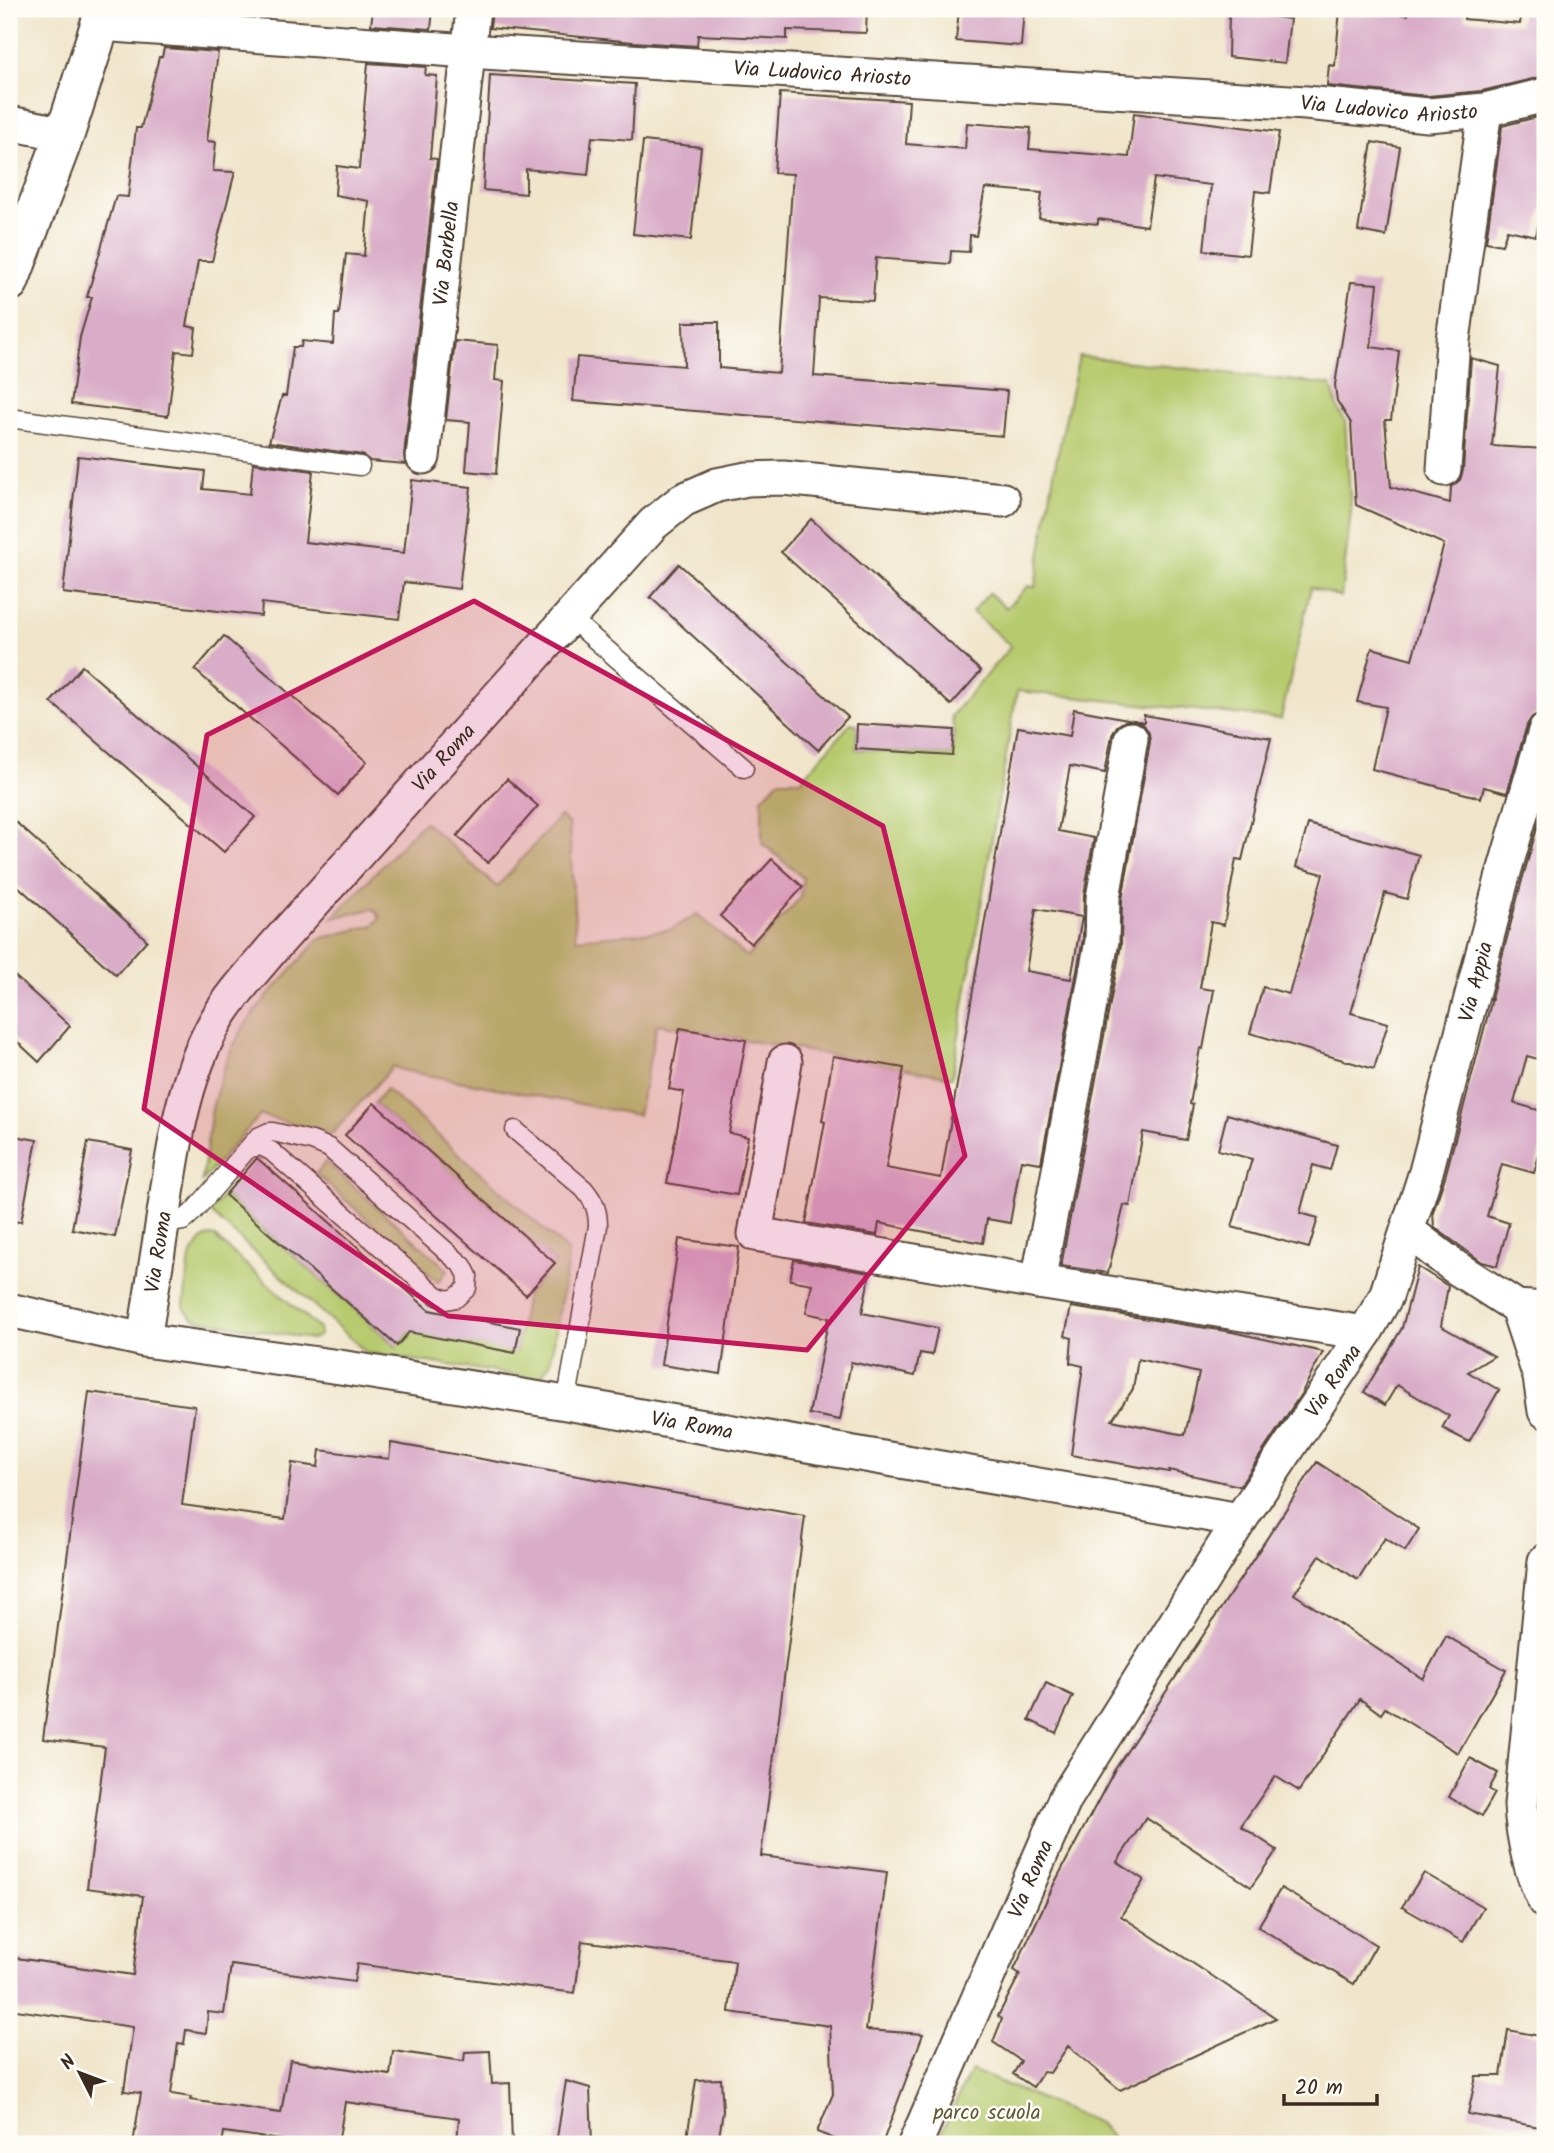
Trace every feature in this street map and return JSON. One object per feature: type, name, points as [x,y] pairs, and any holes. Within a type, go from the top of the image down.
[{"type":"main road","points":[[9,282],[65,134],[102,16]]},
{"type":"street","name":"Via Barbella","points":[[423,457],[473,9]]},
{"type":"street","name":"Via Ludovico Ariosto","points":[[102,16],[468,51],[1306,103],[1428,115],[1485,110],[1545,96]]},
{"type":"street","points":[[1444,469],[1453,340],[1485,110]]},
{"type":"street","points":[[9,123],[65,134]]},
{"type":"street","name":"Via Roma","points":[[144,1340],[173,1153],[184,1102],[198,1058],[216,1020],[272,949],[653,524],[683,500],[717,485],[747,479],[783,478],[1003,500]]},
{"type":"street","name":"Via Appia","points":[[1408,1231],[1426,1172],[1502,879],[1545,731]]},
{"type":"street","points":[[1038,1282],[1102,941],[1103,898],[1131,739]]},
{"type":"street","points":[[785,1062],[755,1234],[1038,1282],[1366,1333]]},
{"type":"street","points":[[1408,1231],[1455,1267],[1531,1308],[1545,1411]]},
{"type":"street","name":"Via Roma","points":[[915,2144],[1065,1798],[1240,1520],[1366,1333],[1386,1296],[1408,1231]]},
{"type":"street","name":"Via Roma","points":[[9,1310],[144,1340],[340,1367],[566,1403],[1240,1520]]},
{"type":"street","points":[[1545,1561],[1521,1805],[1522,1832],[1535,1881],[1545,1902]]},
{"type":"lane","points":[[9,418],[360,466]]},
{"type":"lane","points":[[570,618],[744,768]]},
{"type":"lane","points":[[515,1130],[584,1189],[594,1200],[598,1212],[598,1226],[566,1403]]},
{"type":"lane","points":[[162,1224],[183,1221],[191,1214],[258,1137],[269,1132],[312,1141],[330,1148],[463,1266],[468,1276],[467,1288],[456,1297],[446,1300],[436,1296],[271,1151],[261,1146],[249,1148]]},
{"type":"highlighted area","points":[[474,601],[883,826],[965,1156],[807,1350],[448,1316],[144,1109],[207,735]]},
{"type":"green space","points":[[1079,356],[1331,385],[1337,407],[1345,421],[1351,512],[1341,597],[1311,587],[1281,719],[1017,691],[952,1077],[657,1024],[638,1115],[401,1070],[393,1066],[332,1134],[260,1115],[202,1181],[212,1108],[229,1054],[245,1025],[319,939],[374,925],[380,918],[372,909],[333,918],[425,822],[497,887],[560,816],[569,824],[576,939],[672,929],[697,914],[747,957],[800,898],[803,878],[762,843],[762,798],[779,780],[801,780],[851,723],[857,724],[856,749],[952,755],[954,730],[951,716],[1011,646],[972,612],[989,593],[1006,608],[1028,586],[1035,587],[1055,467]]},
{"type":"green space","points":[[386,1089],[567,1250],[568,1260],[550,1364],[541,1376],[536,1378],[367,1353],[210,1212],[225,1195],[396,1346],[429,1310],[433,1336],[515,1352],[526,1295],[555,1263],[374,1103]]},
{"type":"green space","points":[[326,1162],[448,1270],[438,1282],[316,1174]]},
{"type":"green space","points":[[215,1237],[319,1329],[320,1334],[311,1339],[194,1319],[185,1310],[184,1304],[190,1257],[202,1239]]},
{"type":"green space","name":"parco scuola","points":[[971,2070],[1099,2123],[1117,2144],[936,2144]]},
{"type":"building","points":[[373,9],[433,9],[431,29],[371,25]]},
{"type":"building","points":[[492,9],[867,9],[866,33],[787,30],[787,39],[698,35],[697,46],[490,28]]},
{"type":"building","points":[[959,9],[1024,9],[1021,46],[956,41]]},
{"type":"building","points":[[1340,9],[1408,15],[1408,9],[1465,9],[1464,19],[1520,24],[1522,9],[1545,9],[1545,76],[1482,91],[1428,96],[1327,86],[1329,65],[1335,66]]},
{"type":"building","points":[[1229,12],[1290,19],[1285,63],[1228,57]]},
{"type":"building","points":[[164,48],[218,52],[207,141],[216,142],[213,171],[235,172],[212,261],[198,261],[187,326],[196,328],[193,353],[176,351],[168,416],[71,404],[80,337],[92,297],[87,297],[116,196],[128,197],[136,128],[141,128],[159,57],[162,57]]},
{"type":"building","points":[[368,63],[426,67],[425,75],[437,76],[430,158],[437,159],[405,464],[370,461],[362,455],[269,442],[282,396],[286,396],[293,347],[301,347],[302,341],[333,344],[335,314],[339,314],[346,254],[364,256],[369,201],[335,195],[337,166],[359,169]]},
{"type":"building","points":[[490,75],[635,84],[632,140],[592,137],[588,175],[526,169],[526,194],[483,190]]},
{"type":"building","points":[[780,93],[909,101],[906,144],[965,149],[967,123],[1031,128],[1029,149],[1129,157],[1134,113],[1279,132],[1270,193],[1255,191],[1248,255],[1204,250],[1211,185],[1154,178],[1147,226],[1098,219],[1098,224],[1039,218],[1042,193],[985,188],[976,236],[970,235],[969,252],[951,251],[950,264],[876,258],[873,301],[819,298],[814,376],[1007,391],[1003,436],[573,401],[577,357],[684,366],[683,322],[719,322],[719,368],[779,373],[793,174],[774,173]]},
{"type":"building","points":[[1545,115],[1545,209],[1542,208],[1536,236],[1507,230],[1502,245],[1486,242],[1502,126]]},
{"type":"building","points":[[643,141],[701,147],[691,240],[633,234]]},
{"type":"building","points":[[1372,142],[1400,147],[1386,236],[1358,231]]},
{"type":"building","points":[[1351,282],[1378,284],[1371,347],[1399,351],[1391,420],[1385,420],[1391,487],[1450,503],[1451,487],[1460,480],[1463,470],[1471,358],[1500,366],[1492,446],[1545,449],[1545,712],[1532,717],[1527,725],[1507,793],[1484,787],[1481,798],[1372,769],[1386,707],[1357,702],[1372,648],[1412,659],[1444,544],[1356,505],[1351,423],[1337,401],[1335,385]]},
{"type":"building","points":[[455,341],[498,345],[495,380],[504,381],[496,474],[466,471],[470,422],[446,420]]},
{"type":"building","points":[[78,456],[205,471],[203,489],[250,494],[253,463],[313,471],[305,542],[404,553],[412,480],[471,487],[459,589],[404,582],[399,619],[262,603],[261,616],[63,593]]},
{"type":"building","points":[[811,519],[981,671],[951,705],[781,552]]},
{"type":"building","points":[[679,564],[848,717],[818,750],[650,597]]},
{"type":"building","points":[[224,636],[367,762],[338,795],[195,670]]},
{"type":"building","points":[[82,666],[255,817],[224,852],[51,702]]},
{"type":"building","points":[[1074,709],[1134,720],[1117,726],[1112,735],[1105,773],[1070,766],[1058,831],[1094,838],[1084,895],[1083,939],[1041,1163],[1021,1160],[1010,1223],[987,1219],[983,1243],[879,1223],[877,1235],[806,1223],[825,1122],[822,1121],[833,1056],[904,1068],[886,1168],[941,1178],[1018,727],[1070,736]],"holes":[[[1036,909],[1082,917],[1071,979],[1026,971]]]},
{"type":"building","points":[[1144,715],[1271,738],[1242,860],[1236,859],[1224,925],[1211,922],[1200,988],[1214,990],[1203,1049],[1200,1048],[1186,1140],[1143,1132],[1130,1206],[1124,1205],[1108,1273],[1061,1266],[1121,945],[1122,900],[1150,742],[1144,725],[1136,720],[1144,722]]},
{"type":"building","points":[[857,724],[954,730],[952,755],[856,749]]},
{"type":"building","points":[[507,779],[538,806],[488,863],[457,836]]},
{"type":"building","points":[[1542,811],[1545,812],[1545,1061],[1527,1056],[1514,1103],[1545,1112],[1545,1134],[1534,1173],[1502,1164],[1487,1216],[1509,1223],[1497,1266],[1482,1262],[1434,1227],[1433,1212],[1445,1177]]},
{"type":"building","points":[[9,816],[147,940],[116,975],[9,878]]},
{"type":"building","points":[[1308,824],[1419,855],[1407,899],[1385,893],[1351,1013],[1388,1023],[1374,1069],[1250,1033],[1263,987],[1289,994],[1323,874],[1296,867]]},
{"type":"building","points":[[772,859],[803,887],[751,944],[720,916]]},
{"type":"building","points":[[9,971],[70,1026],[39,1062],[9,1034]]},
{"type":"building","points":[[680,1028],[746,1040],[729,1133],[748,1137],[737,1195],[667,1183],[684,1092],[669,1089]]},
{"type":"building","points":[[374,1103],[555,1263],[526,1295],[345,1135]]},
{"type":"building","points":[[1227,1114],[1337,1145],[1330,1170],[1313,1165],[1300,1213],[1318,1218],[1309,1248],[1232,1227],[1252,1159],[1218,1150]]},
{"type":"building","points":[[9,1135],[37,1140],[21,1222],[9,1221]]},
{"type":"building","points":[[88,1142],[132,1150],[115,1237],[72,1229]]},
{"type":"building","points":[[257,1158],[429,1310],[520,1328],[515,1353],[409,1332],[397,1346],[225,1195]]},
{"type":"building","points":[[679,1239],[739,1247],[721,1374],[661,1365]]},
{"type":"building","points":[[794,1260],[870,1273],[862,1313],[938,1328],[932,1355],[920,1353],[915,1376],[851,1362],[840,1420],[809,1414],[829,1318],[806,1313],[812,1284],[790,1280]]},
{"type":"building","points":[[1418,1267],[1448,1286],[1441,1326],[1494,1356],[1468,1372],[1499,1390],[1469,1442],[1442,1428],[1449,1416],[1397,1385],[1385,1405],[1364,1392],[1402,1328]]},
{"type":"building","points":[[1071,1307],[1232,1332],[1323,1352],[1301,1394],[1240,1486],[1169,1470],[1071,1455],[1083,1366],[1070,1363],[1072,1338],[1065,1336]],"holes":[[[1138,1359],[1199,1373],[1185,1435],[1112,1420],[1133,1389]]]},
{"type":"building","points":[[89,1392],[195,1406],[182,1505],[285,1519],[292,1463],[318,1467],[320,1450],[389,1459],[391,1443],[805,1516],[761,1856],[887,1872],[866,2030],[923,2034],[882,2144],[847,2144],[817,2132],[833,2094],[830,2026],[729,2012],[735,1961],[582,1941],[575,1993],[357,1964],[354,1982],[231,1965],[224,2014],[208,2012],[206,2033],[186,2030],[184,2044],[178,2043],[171,2094],[191,2097],[190,2100],[281,2113],[290,2060],[390,2075],[393,2051],[464,2061],[465,2052],[490,2051],[492,2084],[510,2083],[512,2144],[457,2143],[459,2118],[345,2102],[338,2144],[280,2144],[281,2140],[224,2132],[222,2144],[133,2144],[141,2093],[124,2091],[133,2027],[9,2009],[9,1957],[133,1975],[143,1896],[87,1888],[105,1747],[43,1739]]},
{"type":"building","points":[[1317,1462],[1419,1529],[1405,1551],[1385,1538],[1358,1580],[1320,1555],[1294,1594],[1423,1679],[1446,1636],[1506,1670],[1458,1753],[1385,1708],[1381,1714],[1360,1699],[1299,1791],[1275,1776],[1241,1826],[1277,1850],[1251,1887],[1146,1818],[1117,1862],[1144,1880],[1121,1916],[1276,2018],[1120,2090],[1068,2046],[1050,2073],[1043,2072],[1033,2087],[1013,2074],[1021,2061],[993,2042],[1002,2019],[998,2016],[1020,1974],[1014,1970],[1055,1882],[1114,1771]]},
{"type":"building","points":[[1046,1683],[1073,1696],[1056,1733],[1029,1720]]},
{"type":"building","points":[[1470,1758],[1498,1773],[1489,1789],[1495,1793],[1482,1816],[1449,1797]]},
{"type":"building","points":[[1424,1873],[1483,1907],[1463,1942],[1402,1907]]},
{"type":"building","points":[[1281,1888],[1376,1945],[1354,1984],[1258,1927]]},
{"type":"building","points":[[1508,2030],[1545,2037],[1545,2128],[1468,2114],[1476,2076],[1501,2076]]},
{"type":"building","points":[[721,2079],[723,2111],[718,2144],[686,2144],[696,2080]]},
{"type":"building","points":[[566,2081],[590,2088],[592,2144],[556,2144]]}]
